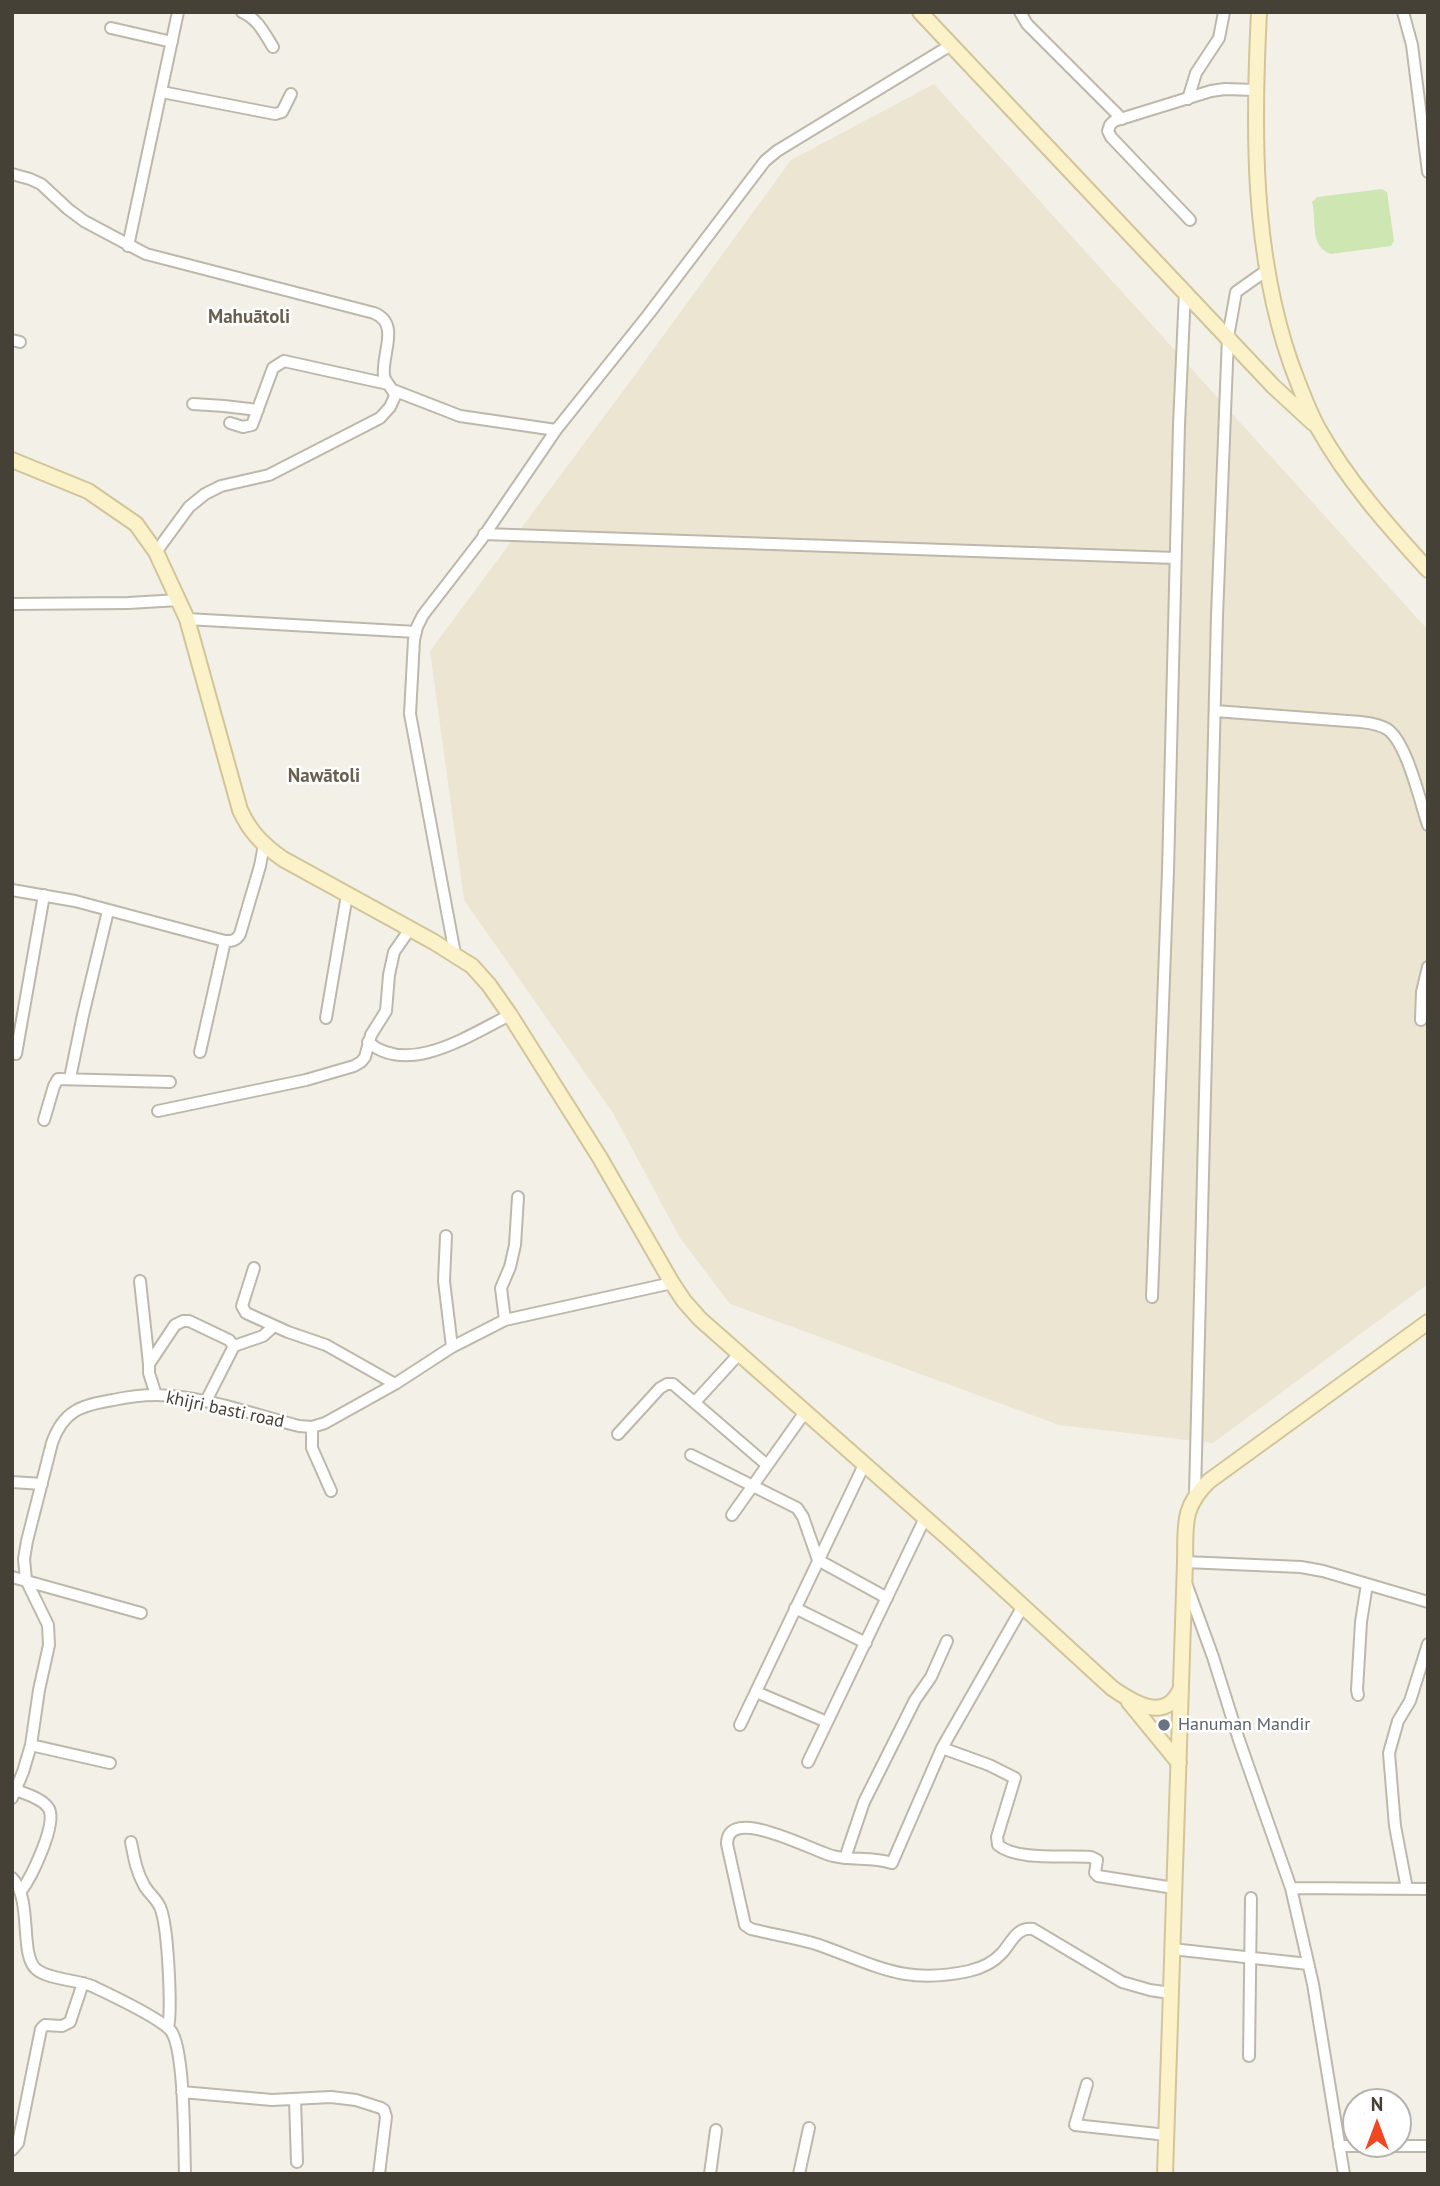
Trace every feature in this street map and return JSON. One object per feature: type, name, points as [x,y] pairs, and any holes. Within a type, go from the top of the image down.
[{"type":"main road","points":[[920,12],[1273,386],[1317,427]]},
{"type":"main road","points":[[1259,12],[1255,90],[1258,169],[1267,270],[1273,306],[1283,340],[1317,427],[1362,491],[1428,570]]},
{"type":"main road","points":[[12,460],[88,491],[136,524],[156,552],[187,619],[240,810],[254,835],[283,859],[472,966],[510,1015],[600,1158],[684,1301],[700,1319],[1126,1698],[1179,1763]]},
{"type":"main road","points":[[1165,2174],[1186,1521],[1189,1507],[1195,1494],[1209,1481],[1428,1322]]},
{"type":"main road","points":[[1126,1698],[1157,1708],[1174,1702],[1181,1688]]},
{"type":"street","points":[[128,246],[178,12]]},
{"type":"street","points":[[242,12],[258,23],[273,47]]},
{"type":"street","points":[[1020,12],[1027,24],[1122,119]]},
{"type":"street","points":[[1188,99],[1196,73],[1219,38],[1224,12]]},
{"type":"street","points":[[1404,12],[1412,45],[1428,172]]},
{"type":"street","points":[[111,28],[172,42]]},
{"type":"street","points":[[455,954],[410,714],[409,698],[416,632],[424,615],[556,430],[648,316],[765,161],[777,151],[951,45]]},
{"type":"street","points":[[1190,220],[1111,137],[1108,131],[1110,125],[1122,119],[1225,89],[1255,90]]},
{"type":"street","points":[[162,92],[275,114],[282,112],[291,94]]},
{"type":"street","points":[[12,174],[41,184],[85,221],[146,254],[381,316],[386,321],[388,328],[384,373],[394,401],[387,412],[269,475],[221,486],[205,494],[188,507],[156,552]]},
{"type":"street","points":[[1195,1494],[1215,711],[1228,337],[1236,292],[1267,270]]},
{"type":"street","points":[[1152,1297],[1185,291]]},
{"type":"street","points":[[230,423],[243,427],[252,425],[273,368],[284,361],[390,387],[460,416],[556,430]]},
{"type":"street","points":[[193,404],[258,410]]},
{"type":"street","points":[[484,534],[1175,558]]},
{"type":"street","points":[[12,604],[179,600]]},
{"type":"street","points":[[187,619],[416,632]]},
{"type":"street","points":[[1215,711],[1360,722],[1387,729],[1397,738],[1404,750],[1428,825]]},
{"type":"street","points":[[12,890],[44,895],[225,942],[237,939],[240,934],[264,845]]},
{"type":"street","points":[[16,1055],[44,895]]},
{"type":"street","points":[[326,1018],[347,895]]},
{"type":"street","points":[[70,1078],[108,911]]},
{"type":"street","points":[[158,1111],[306,1080],[354,1066],[365,1056],[368,1042],[386,1011],[394,952],[410,929]]},
{"type":"street","points":[[200,1052],[225,942]]},
{"type":"street","points":[[1421,1020],[1422,992],[1428,967]]},
{"type":"street","points":[[368,1042],[383,1051],[407,1055],[426,1054],[510,1015]]},
{"type":"street","points":[[44,1120],[58,1079],[170,1082]]},
{"type":"street","points":[[505,1320],[501,1288],[515,1245],[518,1197]]},
{"type":"street","points":[[446,1236],[444,1281],[452,1347]]},
{"type":"street","points":[[254,1268],[242,1306],[243,1311],[274,1326],[326,1345],[395,1384]]},
{"type":"street","points":[[139,1281],[149,1373],[156,1395]]},
{"type":"street","points":[[331,1491],[312,1448],[312,1427],[326,1423],[395,1384],[452,1347],[505,1320],[672,1283]]},
{"type":"street","points":[[149,1364],[175,1325],[183,1321],[229,1340],[234,1346]]},
{"type":"street","points":[[206,1402],[234,1346],[263,1336],[274,1326]]},
{"type":"street","points":[[695,1402],[739,1354]]},
{"type":"street","points":[[618,1434],[660,1388],[673,1384],[767,1465]]},
{"type":"street","name":"khijri basti road","points":[[14,1794],[31,1745],[49,1645],[45,1617],[26,1580],[24,1559],[57,1428],[69,1414],[94,1403],[156,1395],[206,1402],[312,1427]]},
{"type":"street","points":[[732,1516],[805,1412]]},
{"type":"street","points":[[691,1455],[797,1508],[803,1517],[818,1560],[887,1598]]},
{"type":"street","points":[[740,1725],[864,1465]]},
{"type":"street","points":[[12,1482],[42,1484]]},
{"type":"street","points":[[808,1762],[925,1518]]},
{"type":"street","points":[[1185,1562],[1301,1567],[1428,1602]]},
{"type":"street","points":[[12,1577],[141,1613]]},
{"type":"street","points":[[1184,1579],[1291,1888],[1308,1964],[1344,2174]]},
{"type":"street","points":[[1358,1695],[1361,1622],[1367,1584]]},
{"type":"street","points":[[1023,1606],[942,1748],[892,1863],[872,1858],[845,1858],[822,1853],[753,1827],[738,1828],[731,1832],[727,1844],[745,1926],[819,1945],[898,1974],[926,1976],[983,1967],[993,1962],[1018,1932],[1027,1928],[1042,1932],[1110,1976],[1150,1990],[1170,1993]]},
{"type":"street","points":[[795,1608],[866,1643]]},
{"type":"street","points":[[845,1858],[864,1802],[915,1700],[931,1677],[947,1641]]},
{"type":"street","points":[[1407,1889],[1395,1826],[1389,1753],[1398,1721],[1410,1701],[1428,1644]]},
{"type":"street","points":[[756,1692],[827,1722]]},
{"type":"street","points":[[31,1745],[110,1763]]},
{"type":"street","points":[[942,1748],[989,1765],[1015,1778],[997,1836],[1001,1848],[1017,1854],[1091,1857],[1097,1860],[1095,1873],[1098,1876],[1174,1888]]},
{"type":"street","points":[[14,1794],[44,1803],[51,1818],[31,1877],[21,1891]]},
{"type":"street","points":[[131,1842],[137,1870],[162,1911],[170,1994],[168,2028]]},
{"type":"street","points":[[12,1878],[21,1891],[31,1961],[36,1969],[102,1990],[168,2028],[175,2039],[182,2092],[185,2174]]},
{"type":"street","points":[[1291,1888],[1428,1889]]},
{"type":"street","points":[[1249,2056],[1251,1898]]},
{"type":"street","points":[[1172,1949],[1308,1964]]},
{"type":"street","points":[[12,2150],[18,2143],[41,2029],[45,2025],[62,2026],[70,2022],[83,1983]]},
{"type":"street","points":[[1087,2084],[1075,2126],[1167,2135]]},
{"type":"street","points":[[182,2092],[272,2099],[347,2098],[384,2110],[386,2117],[379,2174]]},
{"type":"street","points":[[295,2099],[296,2162]]},
{"type":"street","points":[[799,2174],[809,2128]]},
{"type":"street","points":[[710,2174],[716,2130]]},
{"type":"street","points":[[1339,2146],[1428,2146]]},
{"type":"shaded area","points":[[934,84],[1428,630],[1428,1284],[1213,1443],[1059,1425],[730,1304],[680,1238],[613,1113],[464,900],[430,651],[791,160]]},
{"type":"green space","points":[[1382,189],[1387,192],[1394,241],[1391,246],[1331,254],[1319,245],[1312,202],[1317,197]]},
{"type":"place","name":"Hanuman Mandir","points":[[1164,1725]]},
{"type":"district","name":"Mahuātoli","points":[[249,318]]},
{"type":"district","name":"Nawātoli","points":[[324,777]]}]
